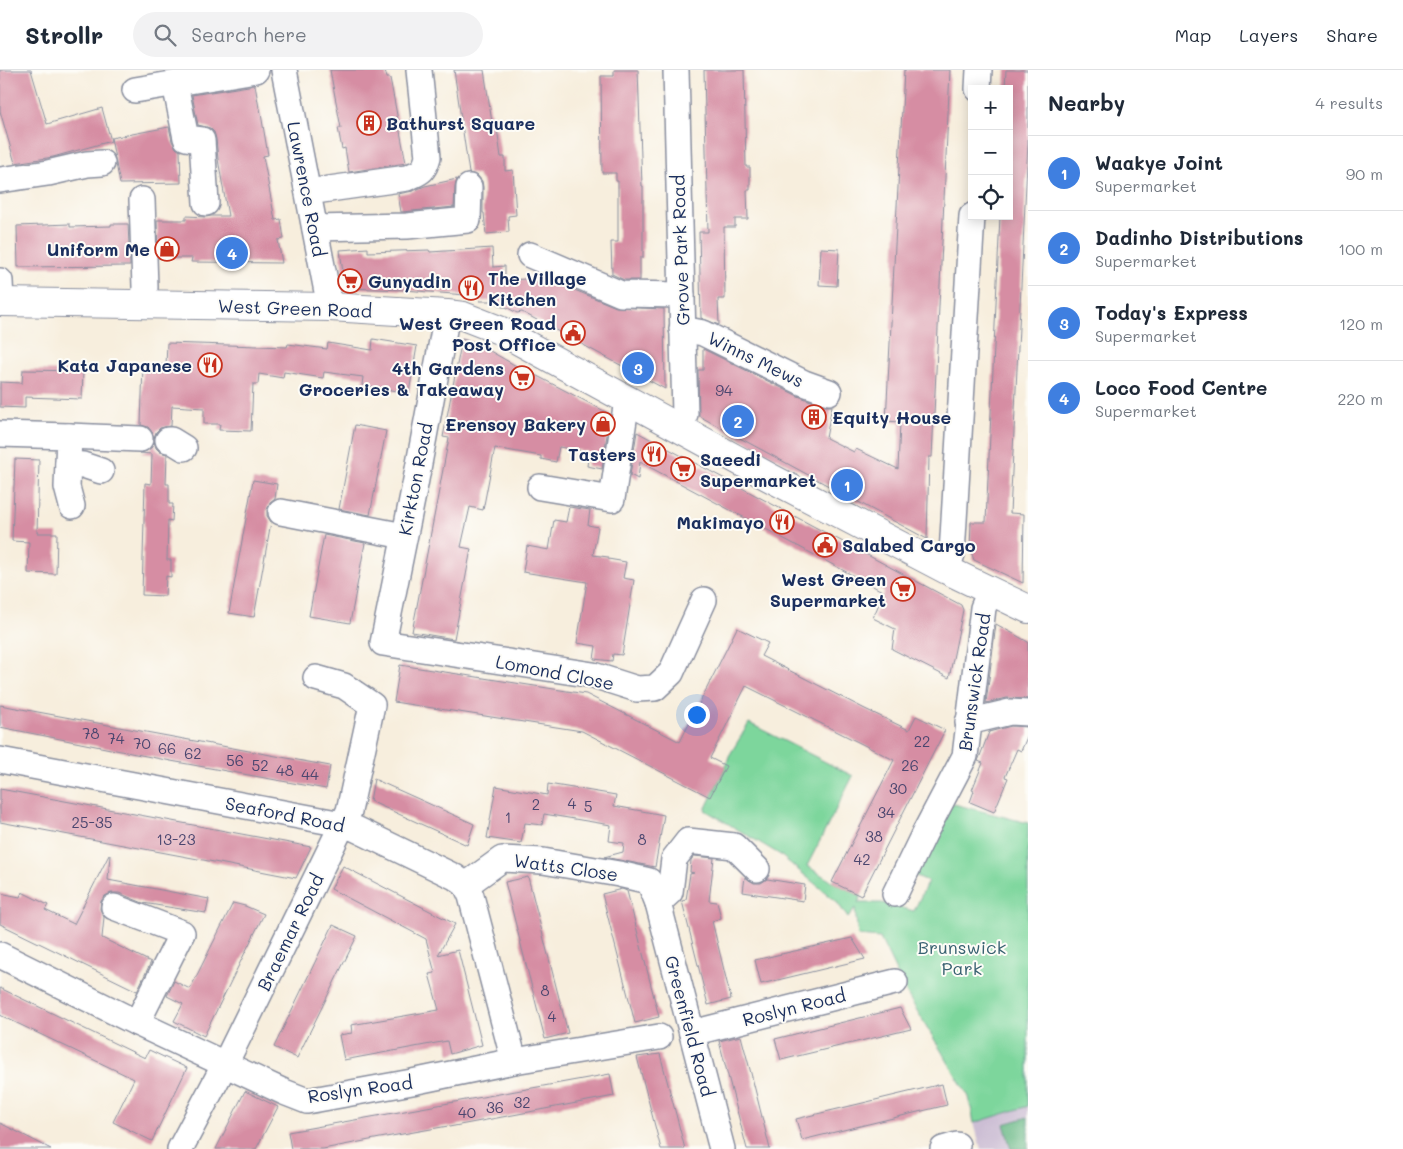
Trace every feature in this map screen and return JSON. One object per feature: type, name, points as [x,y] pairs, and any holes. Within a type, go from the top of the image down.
[{"type":"main road","name":"West Green Road","points":[[0,295],[144,304],[330,307],[463,316],[499,330],[946,570],[1028,609]]},
{"type":"street","points":[[135,90],[256,70]]},
{"type":"street","name":"Lawrence Road","points":[[284,70],[330,307]]},
{"type":"street","points":[[308,192],[407,178],[422,172],[428,157],[419,70]]},
{"type":"street","name":"Grove Park Road","points":[[676,70],[685,414],[680,428]]},
{"type":"street","points":[[978,85],[979,70]]},
{"type":"street","points":[[175,84],[186,138],[202,140],[206,203]]},
{"type":"street","points":[[0,180],[48,173],[86,164],[102,163]]},
{"type":"street","points":[[315,228],[407,226],[468,220],[469,187]]},
{"type":"street","points":[[142,200],[144,304]]},
{"type":"street","points":[[946,570],[952,554],[972,220]]},
{"type":"street","points":[[530,255],[621,294],[682,295]]},
{"type":"street","name":"Kirkton Road","points":[[383,643],[447,314]]},
{"type":"street","name":"Winns Mews","points":[[682,329],[703,333],[804,383],[829,392]]},
{"type":"street","points":[[540,487],[612,499],[627,400]]},
{"type":"street","points":[[0,434],[140,439]]},
{"type":"street","points":[[62,436],[68,464],[67,487],[72,506]]},
{"type":"street","points":[[68,464],[84,465],[101,471]]},
{"type":"street","points":[[280,512],[404,536]]},
{"type":"street","name":"Brunswick Road","points":[[905,886],[924,834],[965,756],[983,608],[990,591]]},
{"type":"street","name":"Lomond Close","points":[[383,643],[593,675],[637,689],[655,688],[671,673],[704,600]]},
{"type":"street","name":"Braemar Road","points":[[180,1149],[225,1064],[349,811],[372,705],[344,686],[316,678]]},
{"type":"street","points":[[968,722],[1010,712],[1028,713]]},
{"type":"street","name":"Seaford Road","points":[[0,760],[342,824],[455,877],[466,885]]},
{"type":"street","points":[[658,903],[670,892],[674,859],[688,841],[734,846],[757,869]]},
{"type":"street","name":"Watts Close","points":[[466,885],[502,859],[543,861],[649,881],[658,903]]},
{"type":"street","points":[[466,885],[474,905],[514,1061]]},
{"type":"street","name":"Greenfield Road","points":[[658,903],[722,1149]]},
{"type":"street","points":[[114,908],[182,932],[137,1023]]},
{"type":"street","name":"Roslyn Road","points":[[0,955],[137,1023],[307,1101],[514,1061],[659,1037]]},
{"type":"street","name":"Roslyn Road","points":[[692,1033],[895,982]]},
{"type":"shaded area","points":[[1028,1106],[1028,1149],[981,1149],[974,1123]]},
{"type":"green space","name":"Brunswick Park","points":[[749,723],[853,776],[807,866],[861,896],[858,903],[882,903],[914,911],[928,881],[914,875],[950,803],[1028,823],[1028,1106],[974,1123],[969,1097],[907,994],[880,938],[858,936],[855,908],[848,918],[837,902],[779,854],[705,810],[729,756]]},
{"type":"green space","points":[[1028,1117],[1028,1149],[1011,1149],[1004,1124]]},
{"type":"building","points":[[0,70],[31,70],[47,124],[102,108],[111,141],[53,157],[15,163],[0,111]]},
{"type":"building","name":"Bathurst Square","points":[[330,70],[385,70],[387,78],[390,78],[406,163],[349,172],[345,148],[342,149],[338,128],[341,128]]},
{"type":"building","points":[[454,70],[484,70],[493,129],[497,128],[501,157],[505,157],[505,171],[513,170],[516,215],[508,216],[509,232],[486,234],[482,181],[477,175],[469,173]]},
{"type":"building","points":[[614,70],[638,70],[643,186],[643,258],[640,258],[640,280],[624,280],[612,274],[611,242],[618,242],[618,181],[616,181],[616,173],[602,173],[601,76],[614,76]]},
{"type":"building","points":[[704,70],[744,70],[746,167],[750,167],[750,190],[747,190],[748,219],[735,219],[735,227],[724,227],[725,299],[718,299],[719,325],[701,318],[699,232],[708,232]]},
{"type":"building","points":[[904,70],[950,70],[932,457],[929,457],[927,539],[699,416],[698,370],[703,370],[703,349],[798,396],[824,406],[832,406],[826,438],[854,452],[856,449],[898,469],[900,422],[886,421]]},
{"type":"building","points":[[1006,70],[1028,70],[1028,142],[1010,513],[1024,514],[1023,583],[974,560],[970,549],[971,522],[986,522],[1000,220],[1013,220],[1013,85],[1005,85]]},
{"type":"building","points":[[255,85],[268,155],[263,156],[275,220],[281,219],[284,239],[278,240],[282,263],[191,262],[192,258],[158,258],[157,220],[186,220],[186,216],[228,216],[214,132],[210,128],[198,125],[192,95]]},
{"type":"building","points":[[169,127],[172,141],[180,151],[181,183],[120,184],[111,138]]},
{"type":"building","points":[[457,179],[454,207],[401,212],[398,194]]},
{"type":"building","points":[[70,224],[70,227],[128,224],[130,266],[18,267],[17,226]]},
{"type":"building","points":[[368,248],[368,252],[429,250],[430,252],[492,248],[493,267],[505,266],[505,280],[526,279],[527,282],[555,282],[616,307],[664,309],[665,389],[522,312],[517,313],[502,307],[494,301],[480,301],[479,296],[405,290],[345,288],[340,250]]},
{"type":"building","points":[[821,248],[839,249],[837,286],[819,285]]},
{"type":"building","points":[[373,339],[417,346],[409,393],[362,385],[363,377],[324,372],[323,378],[284,372],[283,378],[259,374],[258,384],[253,384],[251,431],[219,430],[220,424],[204,424],[204,408],[172,406],[171,426],[160,428],[154,438],[148,427],[141,425],[143,364],[166,365],[167,343],[287,347],[288,344],[327,349],[328,343],[372,350]]},
{"type":"building","points":[[462,339],[476,343],[518,367],[610,414],[602,469],[587,466],[589,452],[559,447],[556,462],[541,459],[541,456],[495,448],[483,510],[470,507],[461,547],[471,549],[454,639],[412,632],[449,438],[443,437]]},
{"type":"building","points":[[23,370],[83,371],[82,399],[25,397],[25,408],[0,407],[0,382],[22,383]]},
{"type":"building","points":[[355,425],[386,431],[370,515],[339,509]]},
{"type":"building","points":[[637,432],[961,605],[963,610],[949,678],[892,649],[895,629],[873,618],[884,592],[640,462],[638,479],[630,475]]},
{"type":"building","points":[[154,441],[156,448],[160,452],[167,454],[166,484],[169,484],[169,504],[173,504],[172,521],[168,520],[167,560],[171,560],[171,577],[166,576],[165,596],[142,595],[145,483],[151,484],[152,454],[140,453],[152,447]]},
{"type":"building","points":[[15,459],[39,460],[37,533],[57,533],[56,574],[28,573],[29,542],[12,541]]},
{"type":"building","points":[[253,480],[277,484],[275,499],[270,503],[267,510],[267,516],[271,522],[254,617],[229,613]]},
{"type":"building","points":[[569,507],[590,510],[588,525],[598,527],[593,555],[626,562],[623,578],[634,580],[622,655],[613,654],[612,661],[594,659],[596,646],[577,643],[587,582],[523,572],[527,546],[549,550],[554,520],[566,522]]},
{"type":"building","points":[[324,535],[365,543],[350,623],[309,616]]},
{"type":"building","points":[[996,624],[1028,642],[1028,699],[1007,698],[986,703]]},
{"type":"building","points":[[737,628],[768,643],[761,656],[865,709],[909,730],[916,716],[945,730],[861,896],[832,882],[894,760],[746,686],[710,758],[726,766],[710,797],[582,731],[394,702],[400,665],[586,694],[680,742]]},
{"type":"building","points":[[0,705],[330,766],[326,789],[0,727]]},
{"type":"building","points":[[1011,726],[1028,727],[1028,735],[1021,751],[1017,749],[1005,777],[1008,778],[994,812],[970,802],[974,791],[972,790],[983,763],[978,761],[989,732]]},
{"type":"building","points":[[374,779],[474,824],[467,845],[370,801]]},
{"type":"building","points":[[548,784],[616,795],[614,806],[664,815],[655,867],[604,857],[623,852],[624,843],[609,841],[611,825],[544,814],[542,825],[525,823],[521,843],[487,838],[496,786],[547,795]]},
{"type":"building","points":[[0,789],[311,847],[296,878],[0,822]]},
{"type":"building","points":[[109,855],[108,880],[209,899],[206,913],[143,903],[119,893],[111,893],[101,901],[100,909],[104,917],[102,938],[151,962],[137,991],[0,924],[0,893],[20,897],[22,892],[48,905],[45,910],[74,924]]},
{"type":"building","points":[[694,856],[714,858],[709,901],[717,902],[721,918],[712,921],[731,999],[708,1005],[682,901],[686,900],[690,874],[694,873],[690,872],[691,860]]},
{"type":"building","points":[[343,866],[455,924],[438,955],[458,950],[482,1045],[450,1054],[447,1041],[344,1060],[339,1035],[352,1033],[351,1025],[439,1010],[429,974],[435,973],[426,939],[331,889]]},
{"type":"building","points":[[528,877],[568,1033],[545,1039],[505,882]]},
{"type":"building","points":[[745,877],[754,883],[761,883],[767,879],[805,885],[803,901],[743,892]]},
{"type":"building","points":[[622,889],[627,891],[659,1017],[635,1023],[602,894]]},
{"type":"building","points":[[233,903],[264,914],[204,1036],[174,1021],[183,1004],[167,996],[174,981],[190,989]]},
{"type":"building","points":[[333,925],[357,936],[297,1058],[274,1047]]},
{"type":"building","points":[[852,938],[865,959],[761,984],[755,960]]},
{"type":"building","points":[[0,988],[145,1058],[149,1050],[187,1068],[152,1141],[113,1122],[134,1079],[0,1015]]},
{"type":"building","points":[[900,1008],[911,1029],[781,1060],[775,1039]]},
{"type":"building","points":[[741,1036],[770,1149],[747,1149],[719,1041]]},
{"type":"building","points":[[660,1054],[685,1149],[661,1149],[637,1057]]},
{"type":"building","points":[[610,1074],[614,1096],[323,1149],[291,1149],[288,1132]]},
{"type":"building","points":[[942,1084],[947,1105],[802,1140],[796,1119]]},
{"type":"building","points":[[245,1091],[278,1107],[256,1149],[216,1149]]},
{"type":"building","points":[[0,1123],[51,1149],[0,1149]]},
{"type":"place","name":"Bathurst Square","points":[[369,123]]},
{"type":"place","name":"Uniform Me","points":[[167,249]]},
{"type":"place","name":"Loco Food Centre","points":[[232,253]]},
{"type":"place","name":"Gunyadin","points":[[350,281]]},
{"type":"place","name":"The Village Kitchen","points":[[471,288]]},
{"type":"place","name":"West Green Road Post Office","points":[[573,333]]},
{"type":"place","name":"Kata Japanese","points":[[210,365]]},
{"type":"place","name":"Today's Express","points":[[638,368]]},
{"type":"place","name":"4th Gardens Groceries & Takeaway","points":[[522,378]]},
{"type":"place","name":"Equity House","points":[[814,417]]},
{"type":"place","name":"Dadinho Distributions","points":[[738,421]]},
{"type":"place","name":"Erensoy Bakery","points":[[603,424]]},
{"type":"place","name":"Tasters","points":[[654,454]]},
{"type":"place","name":"Saeedi Supermarket","points":[[683,469]]},
{"type":"place","name":"Waakye Joint","points":[[847,485]]},
{"type":"place","name":"Makimayo","points":[[782,522]]},
{"type":"place","name":"Salabed Cargo","points":[[825,545]]},
{"type":"place","name":"West Green Supermarket","points":[[903,589]]}]
